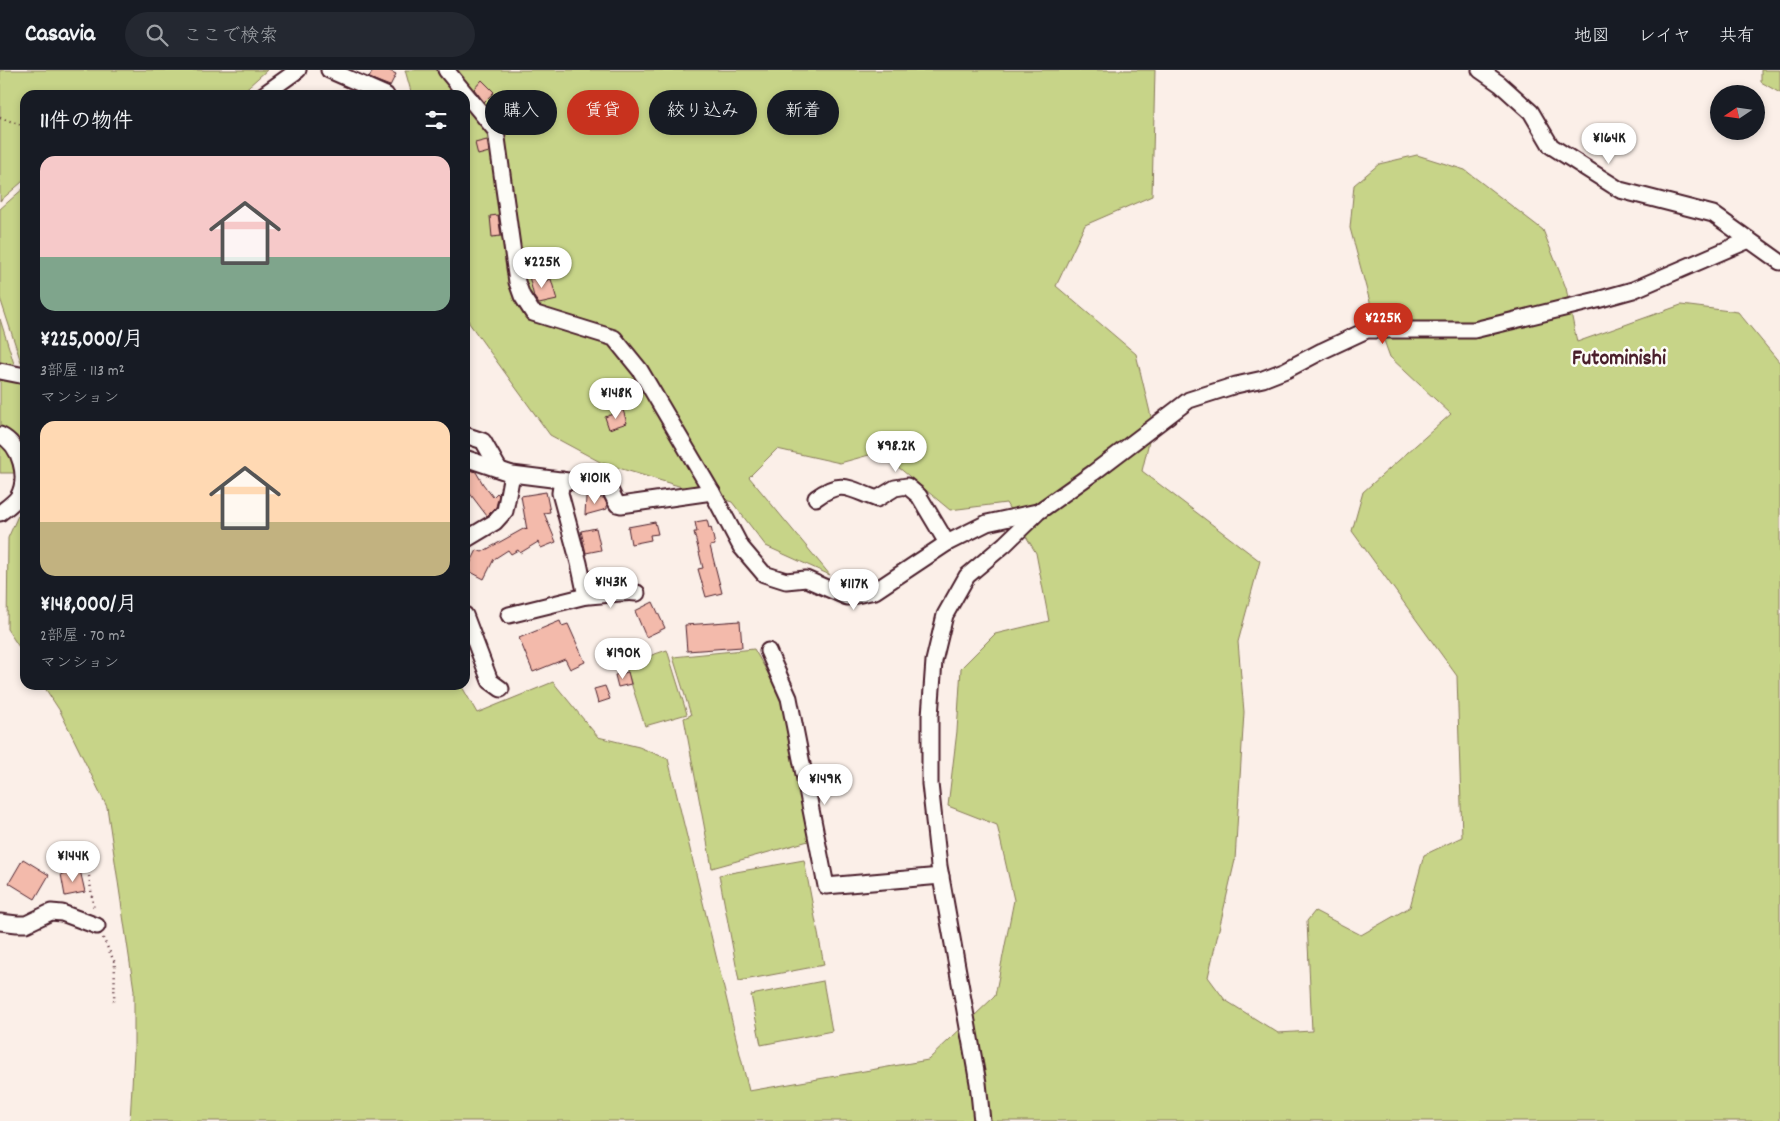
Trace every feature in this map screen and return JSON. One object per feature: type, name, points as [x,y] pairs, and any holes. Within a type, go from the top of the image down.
[{"type":"street","points":[[270,90],[298,70]]},
{"type":"street","points":[[329,70],[375,90]]},
{"type":"street","points":[[446,70],[462,90]]},
{"type":"street","points":[[1480,70],[1500,84],[1532,112],[1551,146],[1620,190],[1713,214],[1780,262]]},
{"type":"street","points":[[470,99],[496,131],[517,282],[522,296],[533,313],[614,338],[640,370],[712,492],[741,547],[764,574],[786,581],[806,579],[847,597],[875,591],[947,543],[987,524],[1038,512]]},
{"type":"street","points":[[982,1121],[978,1083],[941,876],[930,784],[930,716],[934,661],[945,615],[967,576],[1005,544],[1038,512],[1189,400],[1236,385],[1263,380],[1367,330],[1474,330],[1633,290],[1749,240]]},
{"type":"street","points":[[0,371],[20,375]]},
{"type":"street","points":[[0,435],[5,438],[20,457]]},
{"type":"street","points":[[470,437],[483,441],[506,471],[505,510],[495,522],[470,537]]},
{"type":"street","points":[[470,460],[506,471],[608,486],[617,504],[621,505],[712,492]]},
{"type":"street","points":[[562,480],[560,493],[580,563],[586,596]]},
{"type":"street","points":[[816,498],[828,489],[840,486],[877,499],[895,488],[907,486],[919,496],[947,543]]},
{"type":"street","points":[[0,513],[18,498],[20,492]]},
{"type":"street","points":[[508,615],[586,596],[624,592],[637,593]]},
{"type":"street","points":[[470,628],[490,680],[501,689]]},
{"type":"street","points":[[768,650],[789,698],[826,886],[941,876]]},
{"type":"street","points":[[0,922],[26,924],[52,912],[62,913],[96,926]]},
{"type":"path","points":[[0,118],[20,124]]},
{"type":"green space","points":[[0,70],[267,70],[245,90],[20,90],[20,184],[0,201]]},
{"type":"green space","points":[[405,70],[1155,70],[1152,196],[1085,225],[1056,286],[1136,354],[1153,425],[1142,471],[1260,561],[1238,642],[1244,712],[1235,860],[1208,977],[1225,1000],[1278,1033],[1312,1031],[1307,921],[1315,911],[1361,935],[1410,907],[1424,855],[1462,837],[1457,676],[1352,531],[1363,492],[1451,414],[1390,357],[1370,302],[1350,228],[1354,185],[1379,164],[1417,155],[1465,170],[1543,230],[1566,288],[1577,342],[1681,305],[1738,312],[1780,363],[1780,1121],[130,1121],[134,1051],[134,990],[107,807],[60,711],[46,690],[464,690],[477,713],[553,682],[598,737],[639,747],[668,759],[749,1091],[928,1060],[995,996],[1014,900],[997,825],[948,806],[957,731],[961,668],[995,634],[1049,621],[1036,553],[1006,503],[950,510],[880,452],[840,463],[777,449],[749,477],[830,575],[766,546],[732,502],[602,463],[550,435],[470,324],[470,90],[411,90]]},
{"type":"green space","points":[[1761,70],[1780,70],[1780,93],[1761,82]]},
{"type":"green space","points":[[20,191],[20,359],[0,298],[0,209]]},
{"type":"green space","points":[[0,319],[20,383],[20,473],[0,473]]},
{"type":"green space","points":[[20,511],[20,648],[7,629],[8,538]]},
{"type":"green space","points":[[754,649],[783,699],[812,840],[712,868],[684,718],[691,715],[673,657]]},
{"type":"green space","points":[[667,650],[687,714],[645,726],[625,664]]},
{"type":"green space","points":[[804,860],[824,965],[739,981],[719,875]]},
{"type":"green space","points":[[823,981],[832,1031],[761,1045],[751,995]]},
{"type":"building","points":[[373,70],[388,70],[396,74],[390,86],[369,78]]},
{"type":"building","points":[[482,80],[492,90],[485,90],[484,102],[474,89]]},
{"type":"building","points":[[487,140],[489,152],[478,155],[475,143]]},
{"type":"building","points":[[498,215],[501,236],[492,237],[490,216]]},
{"type":"building","points":[[543,272],[545,281],[551,279],[557,300],[539,304],[534,297],[529,276]]},
{"type":"building","points":[[623,410],[627,423],[609,429],[605,417]]},
{"type":"building","points":[[470,470],[476,472],[493,497],[497,493],[499,495],[496,507],[487,516],[470,494]]},
{"type":"building","points":[[546,492],[550,512],[544,513],[556,542],[541,548],[538,542],[520,553],[518,550],[511,554],[508,550],[494,559],[484,579],[470,572],[470,564],[477,550],[482,552],[525,528],[527,530],[521,496]]},
{"type":"building","points":[[586,497],[604,498],[607,509],[585,515]]},
{"type":"building","points":[[707,520],[709,528],[711,527],[715,545],[710,546],[722,593],[706,597],[698,569],[703,568],[694,532],[697,532],[695,522]]},
{"type":"building","points":[[655,522],[658,534],[650,535],[651,540],[631,544],[628,527]]},
{"type":"building","points":[[596,528],[601,550],[586,553],[581,531]]},
{"type":"building","points":[[653,602],[665,628],[646,637],[635,611]]},
{"type":"building","points":[[560,621],[562,626],[568,624],[585,662],[570,669],[565,659],[533,672],[519,638]]},
{"type":"building","points":[[740,621],[742,647],[687,651],[685,625]]},
{"type":"building","points":[[628,672],[631,684],[618,687],[615,675]]},
{"type":"building","points":[[605,686],[610,699],[598,703],[594,689]]},
{"type":"building","points":[[23,859],[49,875],[35,899],[9,883]]},
{"type":"building","points":[[80,870],[85,892],[65,896],[61,874]]},
{"type":"district","name":"Futominishi","points":[[1619,359]]}]
